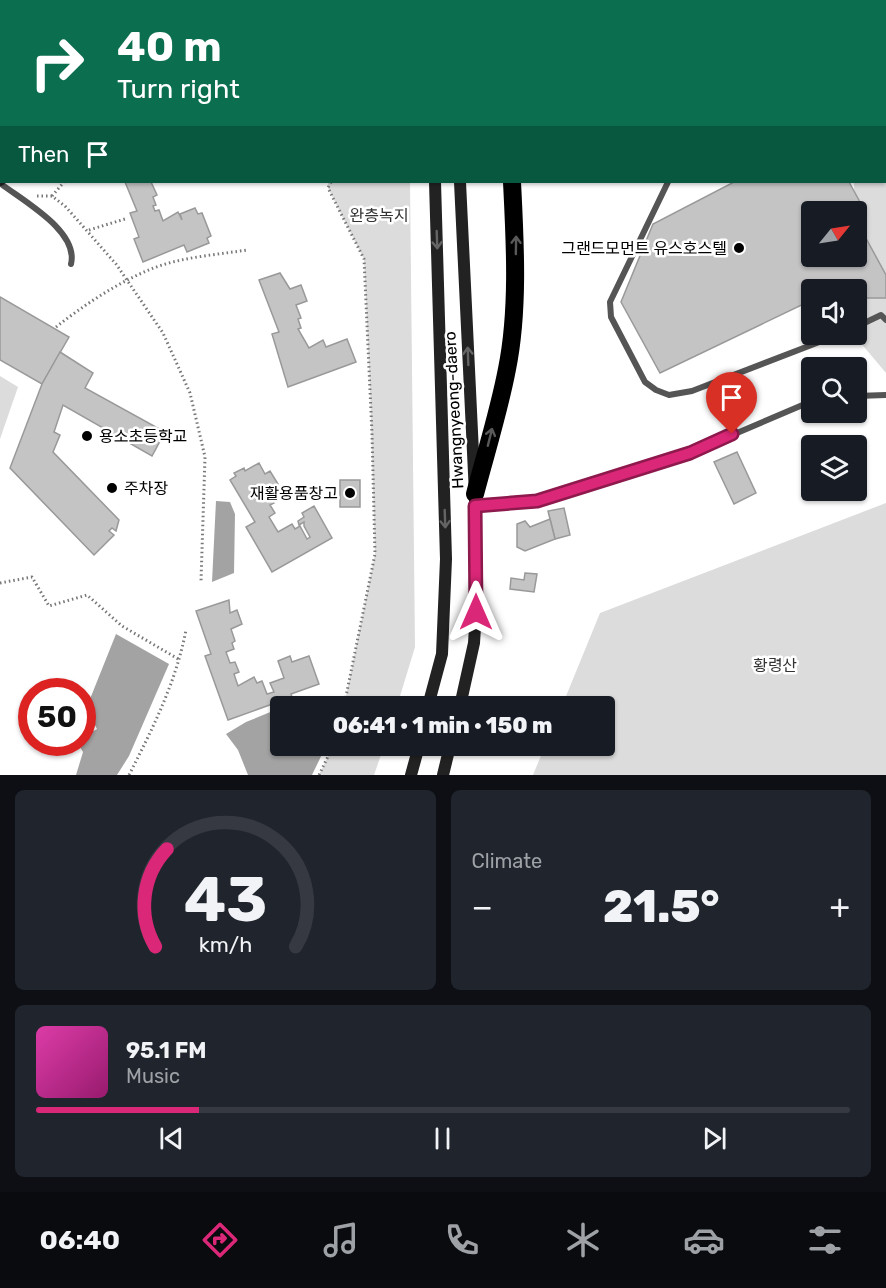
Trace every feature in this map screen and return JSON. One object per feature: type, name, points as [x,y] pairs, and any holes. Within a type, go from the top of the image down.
[{"type":"highway","points":[[475,500],[507,368],[515,270],[516,224],[512,183]]},
{"type":"main road","name":"Hwangnyeong-daero","points":[[430,696],[441,654],[446,559],[435,183]]},
{"type":"main road","name":"Hwangnyeong-daero","points":[[460,183],[475,500],[474,643],[462,696]]},
{"type":"main road","points":[[411,775],[416,756]]},
{"type":"main road","points":[[443,775],[448,756]]},
{"type":"lane","points":[[3,183],[61,231],[71,248],[71,264]]},
{"type":"lane","points":[[668,183],[610,302],[610,317],[645,382],[669,395],[692,391],[811,345]]},
{"type":"lane","points":[[867,322],[881,315],[886,320]]},
{"type":"lane","points":[[867,396],[886,395]]},
{"type":"lane","points":[[475,500],[537,501],[690,453],[801,406]]},
{"type":"path","points":[[52,196],[63,183]]},
{"type":"path","points":[[330,183],[328,188],[364,259],[373,456],[375,554],[346,696]]},
{"type":"path","points":[[15,195],[52,196],[89,230],[128,281],[163,333],[190,393],[205,457],[201,581]]},
{"type":"path","points":[[89,230],[125,219]]},
{"type":"path","points":[[56,327],[128,281],[152,269],[179,261],[247,250]]},
{"type":"path","points":[[0,584],[32,577],[49,606],[87,595],[122,626],[180,660]]},
{"type":"path","points":[[129,775],[154,726],[180,660],[186,630]]},
{"type":"path","points":[[320,775],[329,756]]},
{"type":"green space","name":"완층녹지","points":[[328,183],[410,183],[415,647],[400,696],[346,696],[375,554],[364,259],[328,188]]},
{"type":"green space","points":[[854,183],[886,183],[886,373],[862,345],[867,345],[867,279],[855,279],[855,267],[867,267],[867,201],[854,201]]},
{"type":"green space","points":[[0,376],[18,387],[0,439]]},
{"type":"green space","name":"황령산","points":[[886,503],[886,775],[533,775],[541,756],[615,756],[615,696],[566,696],[600,613]]},
{"type":"green space","points":[[328,756],[381,756],[374,775],[319,775]]},
{"type":"shaded area","points":[[216,501],[230,502],[235,514],[234,573],[212,582]]},
{"type":"shaded area","points":[[116,634],[169,664],[129,756],[117,775],[76,775],[82,756],[96,756],[96,684]]},
{"type":"shaded area","points":[[270,712],[270,756],[321,756],[312,775],[248,775],[238,750],[226,734],[246,722]]},
{"type":"building","points":[[125,183],[151,183],[157,195],[153,197],[156,205],[153,206],[155,211],[159,210],[163,221],[178,212],[182,220],[180,214],[195,208],[198,214],[202,213],[211,236],[207,238],[209,243],[187,252],[184,245],[143,262],[134,239],[139,237],[130,213],[137,211]]},
{"type":"building","points":[[732,183],[850,183],[859,201],[801,201],[801,267],[867,267],[867,240],[886,275],[886,298],[867,298],[867,279],[801,279],[801,305],[660,373],[621,302],[653,224]]},
{"type":"building","points":[[280,273],[290,289],[301,285],[307,301],[296,305],[301,318],[298,319],[301,328],[298,329],[309,348],[323,340],[326,347],[347,339],[356,362],[288,387],[272,334],[279,332],[259,280]]},
{"type":"building","points":[[0,297],[69,337],[42,384],[0,360]]},
{"type":"building","name":"용소초등학교","points":[[60,352],[93,373],[85,388],[165,432],[152,456],[63,405],[54,432],[60,435],[53,452],[119,520],[116,531],[112,528],[109,531],[114,535],[94,555],[10,468],[42,384]]},
{"type":"building","points":[[737,452],[756,493],[734,504],[714,462]]},
{"type":"building","points":[[259,463],[265,474],[270,471],[278,484],[267,490],[274,503],[270,505],[275,513],[269,517],[278,532],[292,524],[295,529],[300,526],[307,539],[310,537],[304,522],[299,525],[298,521],[304,517],[302,513],[314,506],[332,538],[272,572],[246,527],[255,522],[230,480],[236,476],[234,473],[244,468],[245,471]]},
{"type":"building","name":"재활용품창고","points":[[340,480],[360,480],[360,507],[340,507]]},
{"type":"building","points":[[564,508],[570,535],[555,539],[548,511]]},
{"type":"building","points":[[550,519],[555,539],[525,551],[517,547],[517,524],[525,521],[530,527]]},
{"type":"building","points":[[525,573],[537,574],[534,592],[510,589],[511,578],[524,580]]},
{"type":"building","points":[[229,600],[230,613],[237,610],[242,624],[231,629],[235,641],[232,643],[234,649],[226,652],[230,663],[235,662],[239,672],[234,674],[238,686],[254,677],[257,683],[262,681],[267,694],[274,692],[270,683],[284,678],[278,661],[290,656],[292,662],[309,656],[319,684],[291,694],[292,696],[270,696],[270,705],[228,720],[205,656],[211,654],[196,611]]},
{"type":"place","name":"그랜드모먼트 유스호스텔","points":[[739,248]]},
{"type":"place","name":"용소초등학교","points":[[87,436]]},
{"type":"place","name":"주차장","points":[[112,488]]},
{"type":"place","name":"재활용품창고","points":[[350,493]]},
{"type":"route","points":[[476,612],[475,506],[537,501],[690,453],[732,434]]}]
